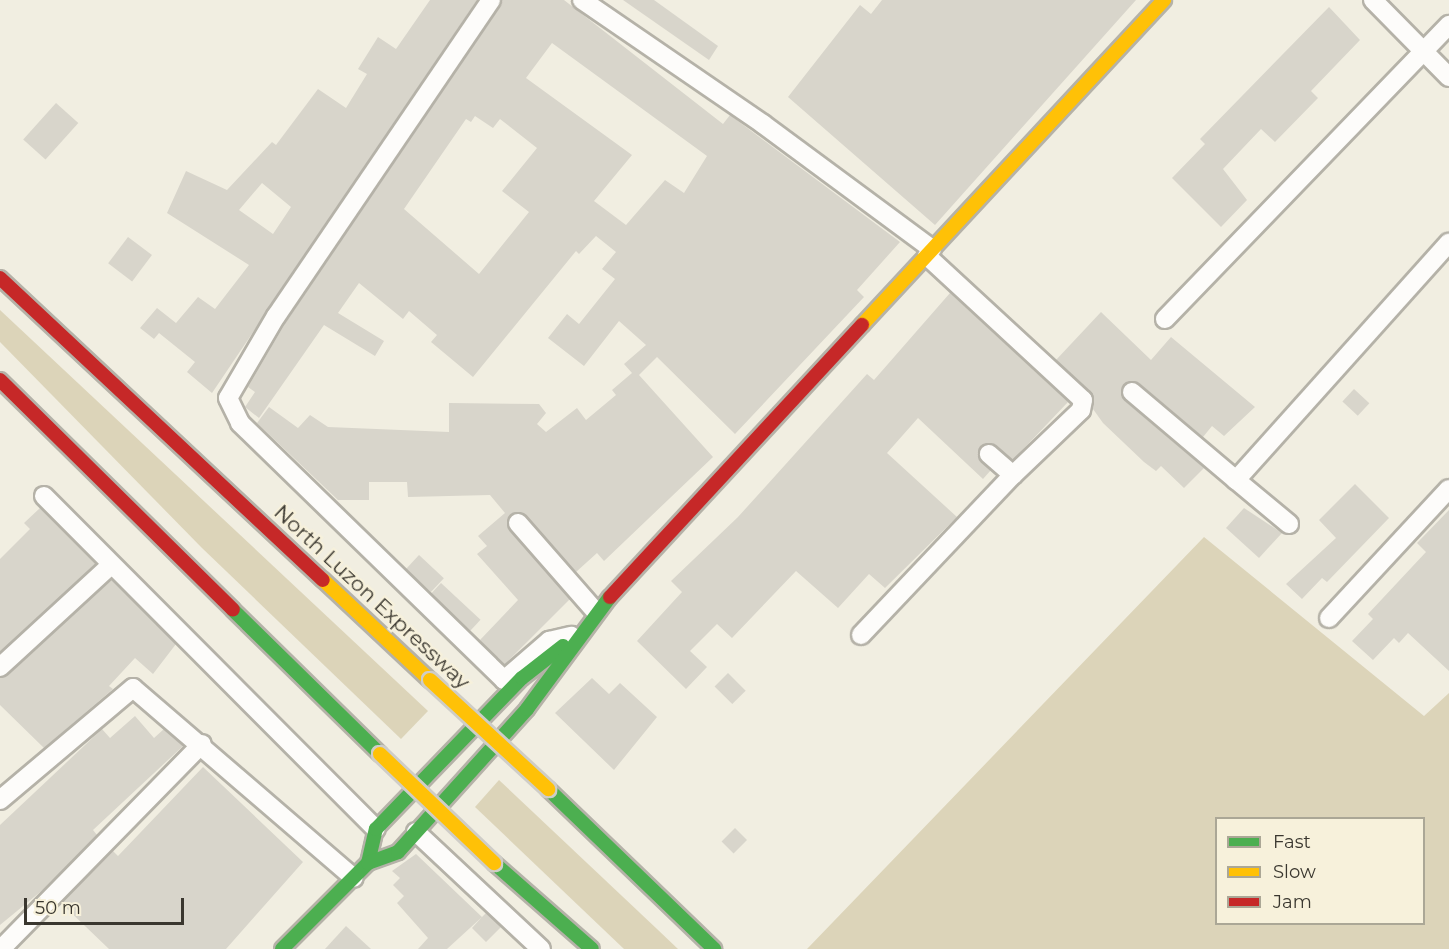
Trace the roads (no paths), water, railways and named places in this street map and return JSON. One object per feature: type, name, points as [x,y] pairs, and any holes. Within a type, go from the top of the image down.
[{"type":"main road","points":[[282,949],[368,863],[398,852],[527,709],[596,612],[1164,0]]},
{"type":"main road","name":"North Luzon Expressway","points":[[0,278],[548,789],[714,949]]},
{"type":"main road","points":[[0,380],[380,754],[494,863],[592,949]]},
{"type":"main road","points":[[368,863],[376,829],[522,678],[579,634]]},
{"type":"street","points":[[491,0],[276,316],[228,398],[240,423],[504,680],[549,641],[579,634]]},
{"type":"street","points":[[582,0],[763,124],[929,253],[1083,400],[1081,410],[1013,476],[861,634]]},
{"type":"street","points":[[1373,0],[1449,76]]},
{"type":"street","points":[[1165,319],[1449,25]]},
{"type":"street","points":[[1236,480],[1449,243]]},
{"type":"street","points":[[1132,392],[1289,524]]},
{"type":"street","points":[[989,454],[1013,476]]},
{"type":"street","points":[[1329,618],[1449,489]]},
{"type":"street","points":[[44,496],[110,566],[376,829]]},
{"type":"street","points":[[518,523],[596,612]]},
{"type":"street","points":[[0,667],[110,566]]},
{"type":"street","points":[[0,800],[133,688],[202,744],[354,878]]},
{"type":"street","points":[[1,949],[202,744]]},
{"type":"street","points":[[416,832],[541,949]]}]
